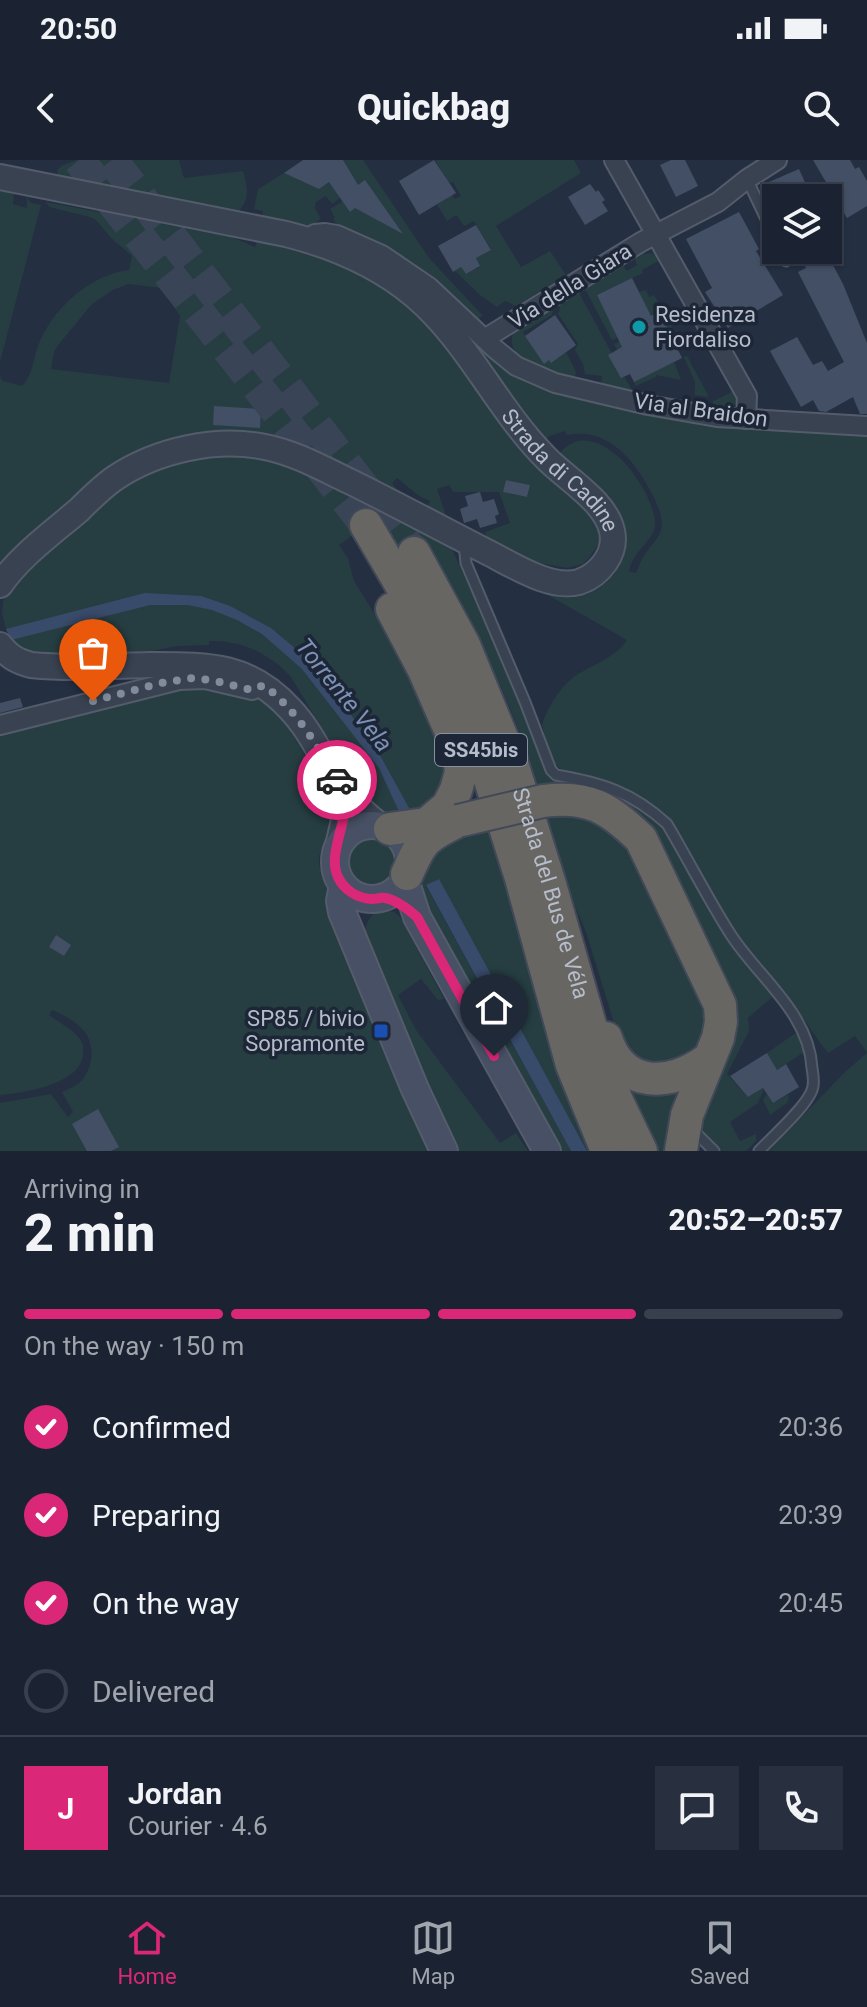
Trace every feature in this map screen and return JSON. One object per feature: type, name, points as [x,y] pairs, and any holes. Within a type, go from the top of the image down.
[{"type":"highway","name":"Strada del Bus de Véla","points":[[443,822],[461,772],[458,748],[357,532],[445,660],[470,716],[521,878],[572,1065],[607,1151]]},
{"type":"highway","name":"Strada del Bus de Véla","points":[[414,553],[464,645],[511,760],[595,1042],[617,1101],[641,1151]]},
{"type":"highway","points":[[385,827],[443,822],[566,798],[603,808],[641,839],[720,1005],[718,1038],[707,1060],[683,1137]]},
{"type":"highway","points":[[406,877],[420,846],[443,822]]},
{"type":"highway","points":[[549,881],[571,924],[601,1023],[609,1045],[621,1064],[640,1077],[668,1078],[697,1068],[707,1060]]},
{"type":"main road","points":[[417,917],[399,903],[359,897],[343,885],[335,869],[335,853],[350,831],[369,824],[385,827],[399,835],[405,844],[409,854],[406,877],[417,917],[547,1151]]},
{"type":"main road","points":[[354,940],[359,911],[376,898],[398,888],[406,877]]},
{"type":"main road","points":[[343,885],[340,901],[342,912],[444,1151]]},
{"type":"street","points":[[614,160],[656,234]]},
{"type":"street","name":"Via della Giara","points":[[494,333],[625,252],[718,202],[777,160]]},
{"type":"street","name":"Strada di Cadine","points":[[0,177],[312,241],[365,262],[431,311],[543,455],[598,504],[607,517],[613,543],[609,558],[601,569],[580,581],[558,583],[532,574],[383,497],[289,454],[234,443],[177,451],[143,463],[114,479],[7,574],[0,585]]},
{"type":"street","name":"Via al Braidon","points":[[312,241],[315,234],[329,233],[382,255],[494,333],[516,361],[538,376],[567,387],[717,417],[867,426]]},
{"type":"street","name":"Via della Giara","points":[[656,234],[747,396],[746,419]]},
{"type":"street","points":[[0,645],[12,658],[31,665],[210,665],[252,678],[291,710],[306,728],[344,792],[360,809],[385,827]]},
{"type":"street","points":[[0,725],[179,680],[205,679],[252,690],[264,685]]},
{"type":"street","points":[[338,846],[344,820],[344,792]]},
{"type":"lane","points":[[747,179],[762,211]]},
{"type":"lane","points":[[463,540],[466,563],[551,770],[556,775],[607,786],[625,794],[653,811],[667,824],[730,933],[747,958],[781,996],[808,1040],[812,1055],[813,1090],[805,1103],[759,1151]]},
{"type":"lane","points":[[683,1137],[714,1151]]},
{"type":"green space","points":[[77,160],[179,160],[184,178],[243,171],[247,196],[233,217],[58,176],[57,170]]},
{"type":"green space","points":[[343,160],[363,160],[429,258],[483,316],[473,322],[343,233],[330,209],[342,202],[340,198],[332,204],[326,196],[316,202],[315,208],[321,219],[315,223],[318,229],[308,230],[262,221],[263,211],[254,209],[258,189],[284,173],[315,187],[348,169]]},
{"type":"green space","points":[[435,160],[574,160],[581,173],[496,226],[521,267],[550,251],[566,275],[516,306],[505,301],[497,307],[480,295],[455,271],[461,267],[466,274],[480,267],[476,258],[491,249],[474,221],[464,226],[456,215],[447,221],[437,205],[452,195],[455,199],[461,196]]},
{"type":"green space","points":[[0,187],[14,194],[13,204],[27,208],[27,197],[31,203],[41,205],[0,362]]},
{"type":"green space","points":[[46,202],[231,237],[255,247],[258,240],[308,253],[310,249],[354,266],[423,315],[535,464],[594,518],[601,533],[600,542],[583,564],[568,568],[539,563],[487,539],[485,532],[510,523],[499,492],[453,492],[449,485],[437,489],[447,519],[421,505],[428,505],[430,501],[397,478],[392,483],[398,491],[393,494],[344,468],[184,439],[0,568],[0,377],[3,381],[22,386],[31,370],[40,341],[65,304],[101,278],[129,270],[132,256],[97,221],[49,207]],"holes":[[[128,284],[162,288],[180,316],[169,383],[51,369],[59,344],[92,304]],[[506,480],[530,485],[527,497],[504,492]]]},
{"type":"green space","points":[[652,253],[662,259],[642,270],[643,273],[597,295],[614,330],[631,331],[612,340],[585,289],[623,266],[627,271],[637,265],[635,259]]},
{"type":"green space","points":[[577,289],[635,396],[600,390],[602,376],[585,374],[575,350],[578,344],[558,314],[560,308],[557,303]]},
{"type":"green space","points":[[646,290],[649,297],[654,295],[680,342],[666,348],[639,292]]},
{"type":"green space","points":[[431,296],[543,384],[867,430],[867,1052],[855,1036],[828,1053],[735,932],[683,840],[665,816],[652,804],[627,790],[602,779],[560,769],[553,761],[542,725],[552,703],[573,677],[612,655],[627,640],[532,586],[549,594],[580,597],[613,576],[625,553],[624,527],[613,507],[557,458],[572,443],[588,441],[602,445],[615,454],[638,481],[653,510],[655,523],[629,571],[636,573],[659,536],[661,516],[637,470],[608,441],[596,436],[567,435],[565,431],[543,442]]},
{"type":"green space","points":[[551,306],[552,315],[523,332],[544,363],[552,362],[566,352],[576,372],[574,382],[531,364],[514,350],[512,341],[518,327]]},
{"type":"green space","points":[[633,335],[638,379],[674,362],[681,380],[656,375],[636,386],[614,344]]},
{"type":"green space","points":[[687,356],[709,397],[695,395],[695,382],[684,357]]},
{"type":"green space","points":[[729,378],[738,394],[737,402],[729,410],[717,410],[712,402],[733,391]]},
{"type":"green space","points":[[238,454],[294,465],[448,541],[511,675],[548,775],[621,797],[649,814],[663,828],[727,937],[775,995],[748,1018],[749,1031],[727,1074],[748,1097],[764,1089],[758,1103],[730,1122],[740,1141],[756,1134],[756,1141],[746,1151],[722,1151],[706,1138],[699,1127],[721,1065],[659,845],[539,789],[501,687],[429,544],[401,561],[374,519],[339,545],[348,558],[354,581],[379,621],[397,637],[454,759],[433,810],[385,815],[354,792],[358,788],[291,677],[254,650],[232,643],[209,641],[209,645],[177,646],[130,655],[45,656],[23,650],[11,640],[2,613],[3,601],[16,579],[129,482],[166,464]]},
{"type":"green space","points":[[185,682],[248,693],[258,698],[285,722],[332,800],[334,823],[319,856],[319,865],[332,904],[434,1151],[0,1151],[0,1103],[51,1094],[68,1117],[73,1112],[62,1092],[84,1078],[90,1065],[91,1050],[88,1037],[81,1027],[52,1010],[49,1015],[81,1041],[81,1062],[74,1072],[52,1085],[0,1095],[0,728]]},
{"type":"green space","points":[[544,812],[578,812],[632,846],[713,1016],[699,1056],[647,1069],[619,1039]]},
{"type":"green space","points":[[493,824],[595,1151],[587,1151],[438,879],[426,886],[571,1151],[558,1151],[420,901],[415,881],[427,848]]},
{"type":"green space","points":[[372,836],[389,843],[396,860],[389,877],[372,884],[355,877],[348,860],[355,843]]},
{"type":"green space","points":[[386,910],[400,917],[444,999],[438,1000],[421,979],[398,995],[416,1030],[500,1143],[516,1133],[528,1151],[454,1151],[365,930],[372,916]]},
{"type":"green space","points":[[797,1032],[804,1052],[777,1070],[767,1053]]},
{"type":"green space","points":[[867,1053],[867,1151],[769,1151],[846,1071]]},
{"type":"green space","points":[[623,1077],[689,1082],[674,1151],[658,1151]]},
{"type":"green space","points":[[767,1094],[773,1103],[789,1094],[788,1102],[770,1115],[763,1100]]},
{"type":"water","points":[[145,593],[201,596],[230,606],[271,628],[309,660],[334,692],[377,750],[414,817],[402,818],[379,768],[302,669],[262,634],[237,620],[188,605],[150,605],[11,640],[6,629]]},
{"type":"water","points":[[439,879],[587,1151],[571,1151],[426,885]]},
{"type":"building","points":[[303,160],[343,160],[358,185],[365,180],[403,234],[355,208],[350,212],[329,182],[319,189],[284,173]]},
{"type":"building","points":[[434,160],[456,193],[419,215],[399,181]]},
{"type":"building","points":[[671,160],[685,160],[698,186],[676,197],[660,165]]},
{"type":"building","points":[[813,160],[850,160],[855,169],[859,167],[867,181],[867,206],[847,218],[842,209],[842,184],[827,184]]},
{"type":"building","points":[[799,169],[806,184],[770,184]]},
{"type":"building","points":[[590,184],[605,200],[602,202],[608,211],[585,225],[568,197]]},
{"type":"building","points":[[739,212],[759,249],[756,251],[762,264],[783,295],[728,328],[705,292],[712,288],[686,239]]},
{"type":"building","points":[[476,225],[491,250],[476,258],[480,266],[466,274],[461,267],[453,272],[438,246]]},
{"type":"building","points":[[804,264],[832,264],[843,284],[867,343],[867,414],[860,414],[853,397],[826,412],[819,411],[813,400],[801,407],[770,351],[797,337],[813,365],[822,361],[828,371],[844,362],[798,272],[806,268]]},
{"type":"building","name":"Residenza Fiordaliso","points":[[632,278],[651,316],[659,312],[682,358],[634,382],[630,374],[621,378],[608,355],[622,347],[597,295]]},
{"type":"building","points":[[555,315],[576,345],[551,363],[549,360],[544,364],[525,336]]},
{"type":"building","points":[[214,406],[261,409],[260,428],[213,425]]},
{"type":"building","points":[[506,480],[530,485],[527,497],[503,492]]},
{"type":"building","points":[[480,492],[483,502],[494,499],[499,514],[495,516],[497,523],[480,528],[477,519],[464,523],[460,509],[468,506],[465,496]]},
{"type":"building","points":[[20,698],[23,707],[0,713],[0,703]]},
{"type":"building","points":[[56,935],[71,945],[64,956],[49,947]]},
{"type":"building","points":[[767,1053],[777,1070],[786,1064],[799,1087],[773,1103],[763,1088],[748,1097],[730,1076]]},
{"type":"building","points":[[98,1109],[119,1147],[111,1151],[87,1151],[72,1124]]},
{"type":"tunnel","points":[[79,160],[366,525]]},
{"type":"tunnel","points":[[112,160],[414,553]]},
{"type":"way so far","points":[[93,701],[193,678],[252,690],[264,685],[306,728],[337,780]]},
{"type":"place","name":"Residenza Fiordaliso","points":[[639,327]]},
{"type":"place","name":"SP85 / bivio Sopramonte","points":[[381,1031]]},
{"type":"route","points":[[337,780],[344,792],[344,820],[334,862],[337,876],[350,892],[359,897],[383,897],[399,903],[417,917],[494,1056]]},
{"type":"water label","name":"Torrente Vela","points":[[344,695]]}]
